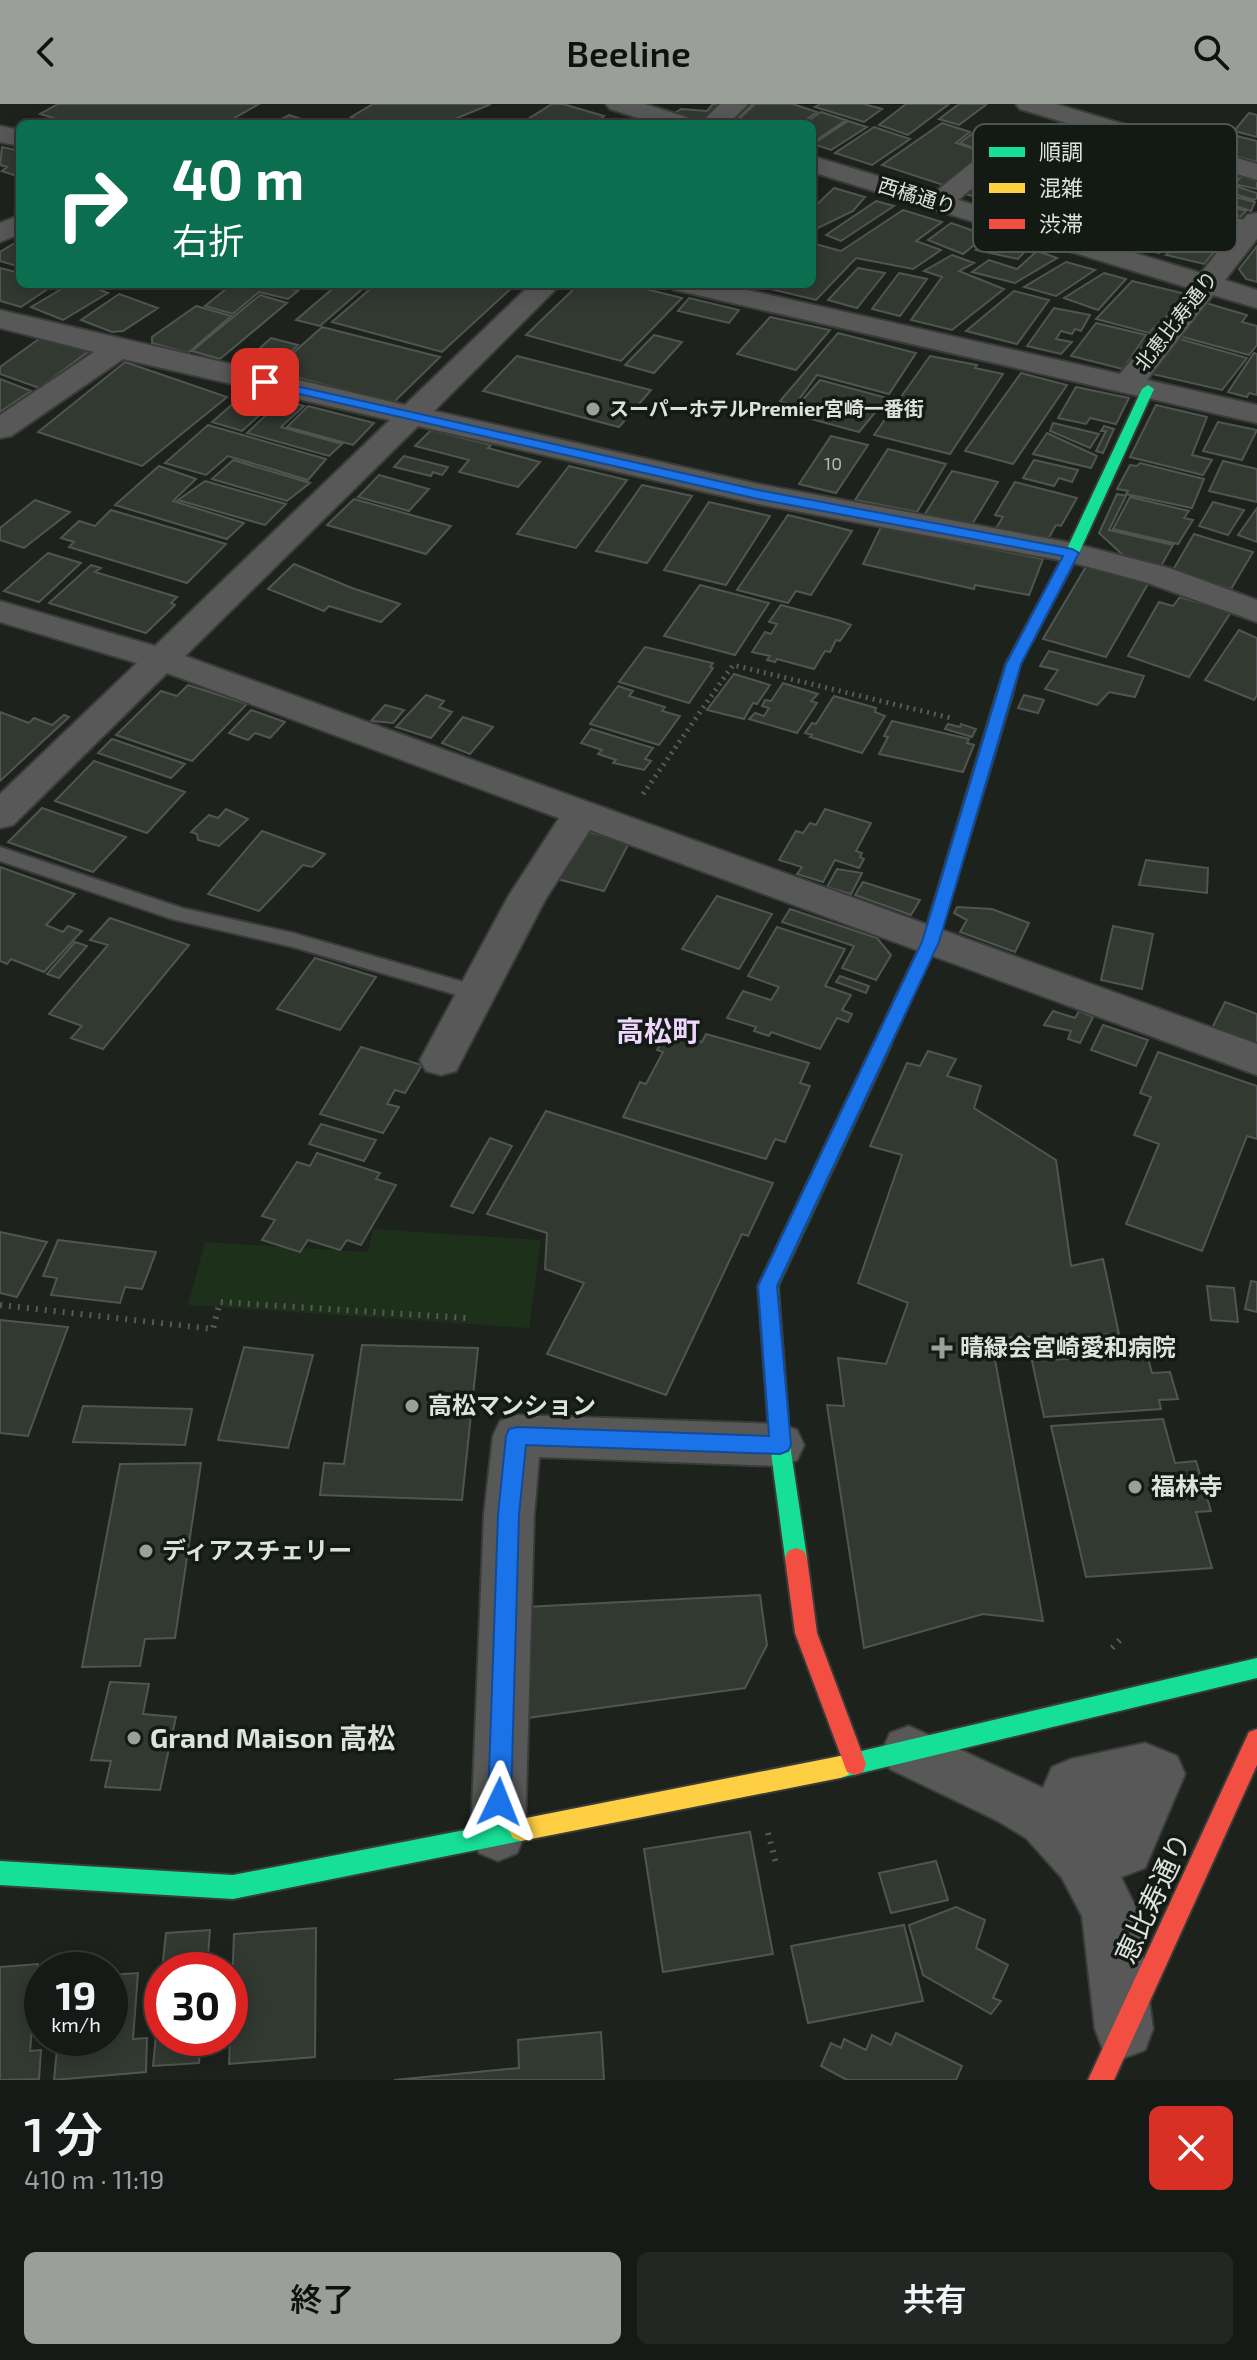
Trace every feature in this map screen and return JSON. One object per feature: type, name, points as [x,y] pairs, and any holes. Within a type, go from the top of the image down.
[{"type":"street","points":[[619,104],[670,120]]},
{"type":"street","points":[[717,120],[735,104]]},
{"type":"street","points":[[1025,124],[1040,107],[1069,124]]},
{"type":"street","name":"西橘通り","points":[[816,165],[973,214]]},
{"type":"street","points":[[1237,171],[1257,172]]},
{"type":"street","points":[[938,203],[973,174]]},
{"type":"street","name":"北恵比寿通り","points":[[1237,245],[1253,226]]},
{"type":"street","name":"西橘通り","points":[[1098,252],[1257,299]]},
{"type":"street","name":"北恵比寿通り","points":[[855,1764],[806,1633],[780,1445],[768,1286],[930,942],[1013,664],[1072,553],[1137,387],[1205,284],[1231,252]]},
{"type":"street","points":[[0,816],[543,288]]},
{"type":"street","points":[[702,288],[1257,414]]},
{"type":"street","points":[[0,319],[118,349],[758,494],[1072,553],[1157,575],[1255,607]]},
{"type":"street","points":[[0,429],[118,349]]},
{"type":"street","points":[[0,611],[161,659],[1257,1060]]},
{"type":"street","points":[[441,1060],[474,992],[527,897],[581,814]]},
{"type":"street","points":[[498,1834],[509,1515],[517,1436],[780,1445]]},
{"type":"street","points":[[0,1873],[233,1887],[855,1764],[1257,1668]]},
{"type":"street","name":"恵比寿通り","points":[[1101,2080],[1257,1740]]},
{"type":"street","points":[[909,1751],[1017,1802],[1045,1819],[1081,1859],[1109,1910],[1124,2029]]},
{"type":"lane","points":[[0,854],[179,914],[293,940],[474,992]]},
{"type":"path","points":[[620,828],[733,665],[993,728]]},
{"type":"path","points":[[0,1305],[213,1329],[220,1302],[467,1318]]},
{"type":"green space","points":[[373,1229],[541,1240],[529,1328],[188,1305],[205,1242],[368,1252]]},
{"type":"building","points":[[58,104],[259,104],[231,120],[60,120],[40,114]]},
{"type":"building","points":[[373,104],[491,104],[453,120],[359,120],[351,117]]},
{"type":"building","points":[[552,104],[563,104],[604,116],[599,120],[526,120]]},
{"type":"building","points":[[713,104],[753,104],[737,120],[664,120],[681,109],[707,111]]},
{"type":"building","points":[[755,104],[793,104],[817,112],[805,120],[739,119]]},
{"type":"building","points":[[820,104],[864,104],[882,109],[864,122],[815,107]]},
{"type":"building","points":[[906,104],[949,104],[908,135],[879,125]]},
{"type":"building","points":[[959,104],[987,104],[959,125],[939,119]]},
{"type":"building","points":[[821,112],[846,120],[816,140],[816,120],[809,120]]},
{"type":"building","points":[[1249,113],[1257,115],[1257,137],[1237,132]]},
{"type":"building","points":[[289,115],[304,120],[280,120]]},
{"type":"building","points":[[848,121],[867,127],[831,150],[816,145]]},
{"type":"building","points":[[942,123],[970,132],[956,143],[973,149],[973,163],[943,185],[882,165]]},
{"type":"building","points":[[874,127],[910,139],[872,165],[835,153]]},
{"type":"building","points":[[973,133],[973,148],[960,143]]},
{"type":"building","points":[[1237,136],[1257,141],[1257,162],[1237,157]]},
{"type":"building","points":[[2,147],[16,150],[16,176],[2,171],[7,167],[0,165]]},
{"type":"building","points":[[1242,176],[1257,180],[1257,189],[1237,185]]},
{"type":"building","points":[[1237,187],[1257,193],[1254,200],[1237,195]]},
{"type":"building","points":[[834,188],[865,197],[853,211],[816,229],[816,205]]},
{"type":"building","points":[[1237,197],[1255,202],[1251,211],[1237,206]]},
{"type":"building","points":[[876,201],[894,206],[841,241],[826,235]]},
{"type":"building","points":[[1237,208],[1246,211],[1237,216]]},
{"type":"building","points":[[903,210],[942,222],[916,241],[941,250],[913,269],[856,258],[816,300],[766,288],[816,288],[816,244],[841,251]]},
{"type":"building","points":[[951,223],[973,231],[973,246],[963,254],[928,240]]},
{"type":"building","points":[[16,245],[16,266],[0,261],[0,252]]},
{"type":"building","points":[[1257,246],[1257,282],[1246,279],[1239,269]]},
{"type":"building","points":[[985,252],[1024,252],[1018,259]]},
{"type":"building","points":[[1036,252],[1057,258],[1015,283],[972,272],[989,260],[1017,269]]},
{"type":"building","points":[[1169,252],[1214,252],[1204,264],[1166,255]]},
{"type":"building","points":[[952,255],[974,263],[959,271],[1004,289],[952,330],[911,320],[942,277],[924,271]]},
{"type":"building","points":[[1066,262],[1095,270],[1056,296],[1024,287]]},
{"type":"building","points":[[0,268],[16,272],[16,288],[49,288],[21,307],[0,301]]},
{"type":"building","points":[[858,268],[885,273],[857,308],[828,300]]},
{"type":"building","points":[[899,273],[927,279],[900,316],[872,309]]},
{"type":"building","points":[[1104,273],[1126,279],[1098,310],[1064,298]]},
{"type":"building","points":[[1132,281],[1186,294],[1149,333],[1096,319]]},
{"type":"building","points":[[63,288],[95,288],[108,293],[63,320],[31,307]]},
{"type":"building","points":[[227,288],[287,288],[298,291],[288,299],[259,292],[233,314],[205,306]]},
{"type":"building","points":[[333,288],[363,288],[320,326],[296,320]]},
{"type":"building","points":[[371,288],[512,288],[442,352],[332,322]]},
{"type":"building","points":[[575,288],[642,288],[682,298],[621,361],[526,335]]},
{"type":"building","points":[[1014,291],[1049,300],[1017,344],[966,331]]},
{"type":"building","points":[[119,294],[158,308],[123,331],[112,332],[81,320]]},
{"type":"building","points":[[260,295],[287,303],[220,359],[192,351]]},
{"type":"building","points":[[689,298],[739,310],[729,323],[678,311]]},
{"type":"building","points":[[1206,303],[1247,315],[1242,322],[1257,326],[1257,345],[1249,355],[1179,336]]},
{"type":"building","points":[[196,306],[231,316],[188,353],[152,343],[152,337]]},
{"type":"building","points":[[1054,308],[1090,315],[1081,331],[1075,329],[1072,334],[1061,331],[1056,339],[1072,342],[1061,354],[1027,346]]},
{"type":"building","points":[[770,317],[830,330],[796,370],[737,354]]},
{"type":"building","points":[[1096,323],[1146,335],[1123,369],[1071,356]]},
{"type":"building","points":[[322,327],[440,357],[393,403],[273,371]]},
{"type":"building","points":[[838,333],[916,353],[889,394],[817,375],[794,406],[780,401]]},
{"type":"building","points":[[654,335],[682,342],[654,373],[625,365]]},
{"type":"building","points":[[43,336],[89,351],[39,388],[0,374],[0,367]]},
{"type":"building","points":[[271,338],[298,345],[267,374],[240,366]]},
{"type":"building","points":[[1180,339],[1247,358],[1222,390],[1152,374]]},
{"type":"building","points":[[1254,353],[1257,354],[1257,395],[1249,393],[1247,397],[1228,392]]},
{"type":"building","name":"スーパーホテルPremier宮崎一番街","points":[[517,356],[651,390],[619,427],[483,391]]},
{"type":"building","points":[[930,356],[977,365],[975,368],[1003,374],[950,454],[874,435]]},
{"type":"building","points":[[125,362],[227,397],[142,466],[38,432]]},
{"type":"building","points":[[1021,373],[1067,385],[1013,464],[965,451]]},
{"type":"building","points":[[0,379],[31,391],[0,412]]},
{"type":"building","points":[[820,380],[887,398],[859,432],[800,416],[803,412],[794,410]]},
{"type":"building","points":[[1076,387],[1129,398],[1116,424],[1090,418],[1086,424],[1058,418]]},
{"type":"building","points":[[244,394],[274,402],[242,431],[212,422]]},
{"type":"building","points":[[282,400],[304,406],[281,427],[342,444],[329,456],[247,433]]},
{"type":"building","points":[[1156,405],[1207,417],[1192,455],[1212,460],[1203,475],[1130,457]]},
{"type":"building","points":[[308,406],[374,423],[353,445],[287,427]]},
{"type":"building","points":[[1218,422],[1257,430],[1242,460],[1203,451]]},
{"type":"building","points":[[1053,423],[1099,434],[1090,448],[1050,431]]},
{"type":"building","points":[[208,425],[326,459],[308,480],[228,456],[206,475],[165,463]]},
{"type":"building","points":[[1104,426],[1114,429],[1103,453],[1096,451],[1106,431],[1101,431]]},
{"type":"building","points":[[431,430],[491,445],[488,448],[540,462],[518,487],[459,472],[469,460],[415,446]]},
{"type":"building","points":[[1047,433],[1097,456],[1091,468],[1033,454]]},
{"type":"building","points":[[831,436],[868,445],[836,493],[799,484]]},
{"type":"building","points":[[888,449],[946,464],[917,512],[855,500]]},
{"type":"building","points":[[404,456],[448,467],[442,475],[433,472],[431,476],[394,467]]},
{"type":"building","points":[[233,460],[310,483],[287,501],[212,479]]},
{"type":"building","points":[[1034,460],[1078,470],[1072,482],[1059,478],[1054,486],[1023,478]]},
{"type":"building","points":[[1223,461],[1257,469],[1257,502],[1209,491]]},
{"type":"building","points":[[1140,463],[1204,479],[1192,508],[1126,494],[1128,491],[1117,489],[1130,465]]},
{"type":"building","points":[[159,466],[196,479],[173,501],[244,523],[227,539],[115,505]]},
{"type":"building","points":[[569,466],[627,480],[576,548],[517,534]]},
{"type":"building","points":[[952,471],[998,482],[971,526],[925,514]]},
{"type":"building","points":[[379,475],[429,489],[409,511],[358,497]]},
{"type":"building","points":[[205,481],[286,504],[265,525],[178,500]]},
{"type":"building","points":[[1015,482],[1077,498],[1061,526],[1056,525],[1047,541],[996,528],[1003,517],[995,515]]},
{"type":"building","points":[[642,485],[692,496],[647,563],[596,551]]},
{"type":"building","points":[[1117,494],[1126,496],[1109,530],[1173,545],[1161,566],[1123,555],[1099,533]]},
{"type":"building","points":[[1130,497],[1189,511],[1184,518],[1193,520],[1178,544],[1113,529]]},
{"type":"building","points":[[354,499],[451,526],[426,554],[327,525]]},
{"type":"building","points":[[35,500],[70,512],[24,548],[0,540],[0,528]]},
{"type":"building","points":[[709,502],[770,516],[726,585],[664,570]]},
{"type":"building","points":[[1213,502],[1244,510],[1228,535],[1199,526]]},
{"type":"building","points":[[1257,508],[1257,542],[1238,535]]},
{"type":"building","points":[[111,510],[226,544],[187,583],[69,547],[74,542],[61,538],[79,521],[95,526]]},
{"type":"building","points":[[788,515],[852,531],[811,595],[796,591],[788,603],[737,590]]},
{"type":"building","points":[[881,527],[1043,559],[1029,595],[975,585],[974,589],[863,564]]},
{"type":"building","points":[[1194,534],[1253,552],[1231,589],[1173,570]]},
{"type":"building","points":[[48,553],[81,563],[39,602],[4,591]]},
{"type":"building","points":[[294,564],[400,604],[381,622],[329,606],[324,611],[268,589]]},
{"type":"building","points":[[91,565],[101,568],[95,572],[177,597],[171,603],[175,605],[146,633],[49,603]]},
{"type":"building","points":[[1087,565],[1149,582],[1106,657],[1043,639]]},
{"type":"building","points":[[700,585],[769,603],[735,655],[664,636]]},
{"type":"building","points":[[1180,597],[1231,612],[1189,677],[1128,656],[1159,602],[1173,606]]},
{"type":"building","points":[[781,605],[851,625],[840,641],[836,640],[830,652],[825,651],[814,669],[777,659],[775,662],[767,660],[770,656],[752,652],[765,632],[771,634],[777,624],[769,622]]},
{"type":"building","points":[[1239,630],[1257,638],[1257,695],[1254,700],[1205,680]]},
{"type":"building","points":[[645,647],[713,663],[710,667],[713,668],[689,703],[619,682]]},
{"type":"building","points":[[1049,651],[1144,676],[1135,697],[1109,692],[1097,705],[1045,689],[1058,670],[1040,666]]},
{"type":"building","points":[[734,674],[770,685],[757,704],[753,703],[744,719],[707,710]]},
{"type":"building","points":[[783,683],[818,694],[811,701],[817,703],[797,733],[749,719],[755,713],[764,716],[769,708],[762,706],[765,700],[771,701]]},
{"type":"building","points":[[188,685],[247,704],[192,761],[116,735],[161,691],[177,696]]},
{"type":"building","points":[[618,686],[633,691],[629,696],[665,707],[662,711],[680,716],[659,745],[590,724]]},
{"type":"building","points":[[426,695],[444,701],[439,707],[452,712],[431,738],[396,727]]},
{"type":"building","points":[[1024,695],[1044,700],[1038,713],[1018,708]]},
{"type":"building","points":[[834,696],[876,708],[875,712],[885,716],[862,753],[805,733],[812,723],[816,724]]},
{"type":"building","points":[[385,705],[404,710],[393,723],[371,721]]},
{"type":"building","points":[[251,710],[285,722],[270,738],[255,733],[248,740],[229,733]]},
{"type":"building","points":[[0,712],[29,723],[34,718],[52,725],[64,715],[69,717],[0,781]]},
{"type":"building","points":[[463,717],[493,727],[470,754],[442,743]]},
{"type":"building","points":[[892,721],[969,739],[967,743],[974,745],[963,772],[879,754]]},
{"type":"building","points":[[948,724],[976,729],[972,737],[945,729]]},
{"type":"building","points":[[591,729],[653,748],[645,759],[651,761],[644,770],[613,763],[616,760],[598,754],[602,750],[581,743]]},
{"type":"building","points":[[112,739],[185,764],[171,778],[98,753]]},
{"type":"building","points":[[94,761],[185,792],[147,833],[55,801]]},
{"type":"building","points":[[42,808],[126,837],[93,872],[8,842]]},
{"type":"building","points":[[226,809],[248,819],[219,846],[198,840],[197,834],[191,832],[209,815],[218,818]]},
{"type":"building","points":[[825,809],[871,823],[856,851],[862,853],[860,857],[864,859],[859,868],[835,860],[823,882],[797,874],[802,867],[779,860],[796,831],[803,833],[810,823],[816,825]]},
{"type":"building","points":[[262,831],[325,854],[312,867],[303,865],[259,911],[208,894]]},
{"type":"building","points":[[585,831],[629,843],[604,891],[557,879]]},
{"type":"building","points":[[1146,860],[1208,868],[1207,893],[1139,885]]},
{"type":"building","points":[[0,867],[75,894],[46,925],[63,932],[68,926],[82,931],[44,972],[11,959],[7,964],[0,961]]},
{"type":"building","points":[[837,869],[862,873],[851,894],[827,887]]},
{"type":"building","points":[[863,882],[920,900],[911,915],[855,895]]},
{"type":"building","points":[[717,896],[772,914],[739,969],[682,949]]},
{"type":"building","points":[[957,907],[992,909],[1029,923],[1015,952],[960,932],[967,920],[954,913]]},
{"type":"building","points":[[790,909],[877,938],[891,955],[876,980],[842,968],[854,946],[782,922]]},
{"type":"building","points":[[110,918],[189,945],[103,1049],[71,1038],[82,1026],[49,1014],[108,945],[90,940]]},
{"type":"building","points":[[1113,926],[1153,934],[1142,989],[1101,980]]},
{"type":"building","points":[[777,927],[845,949],[825,986],[851,995],[842,1010],[852,1014],[848,1022],[837,1018],[820,1049],[771,1032],[769,1036],[754,1031],[756,1027],[727,1018],[743,991],[771,1000],[779,987],[748,976]]},
{"type":"building","points":[[75,942],[87,946],[59,978],[47,974]]},
{"type":"building","points":[[315,958],[376,977],[340,1030],[277,1009]]},
{"type":"building","points":[[840,976],[869,986],[866,993],[836,982]]},
{"type":"building","points":[[1225,1002],[1257,1014],[1257,1046],[1211,1030]]},
{"type":"building","points":[[1053,1011],[1075,1018],[1079,1011],[1093,1017],[1080,1043],[1068,1039],[1071,1031],[1044,1025]]},
{"type":"building","points":[[1103,1025],[1148,1040],[1136,1066],[1091,1050]]},
{"type":"building","points":[[667,1032],[702,1042],[706,1034],[809,1063],[800,1083],[810,1086],[785,1142],[775,1139],[766,1159],[623,1117],[640,1082],[646,1084],[663,1052],[657,1050]]},
{"type":"building","points":[[361,1047],[422,1065],[405,1093],[395,1090],[387,1104],[399,1107],[383,1133],[320,1114]]},
{"type":"building","name":"晴緑会宮崎愛和病院","points":[[928,1051],[956,1059],[947,1076],[981,1086],[974,1108],[1056,1160],[1071,1266],[1103,1259],[1119,1334],[991,1338],[1043,1621],[983,1614],[864,1648],[827,1405],[844,1406],[838,1358],[886,1364],[908,1303],[858,1283],[902,1155],[870,1146],[907,1063],[920,1066]]},
{"type":"building","points":[[1158,1052],[1257,1086],[1257,1139],[1247,1136],[1202,1251],[1126,1224],[1159,1144],[1134,1135],[1151,1097],[1140,1093]]},
{"type":"building","points":[[546,1111],[773,1183],[748,1236],[742,1234],[666,1395],[547,1354],[584,1283],[545,1269],[547,1233],[487,1214]]},
{"type":"building","points":[[321,1124],[376,1140],[364,1161],[309,1144]]},
{"type":"building","points":[[490,1138],[512,1146],[473,1213],[451,1206]]},
{"type":"building","points":[[317,1153],[380,1173],[376,1179],[396,1185],[361,1245],[347,1240],[340,1250],[308,1240],[300,1252],[262,1240],[275,1220],[262,1216],[297,1162],[310,1166]]},
{"type":"building","points":[[0,1232],[47,1242],[17,1297],[0,1293]]},
{"type":"building","points":[[58,1240],[156,1252],[142,1289],[125,1287],[120,1303],[51,1295],[57,1278],[43,1276]]},
{"type":"building","points":[[1251,1281],[1257,1282],[1257,1312],[1245,1309]]},
{"type":"building","points":[[1207,1286],[1234,1288],[1238,1322],[1211,1320]]},
{"type":"building","points":[[0,1320],[68,1327],[28,1436],[0,1433]]},
{"type":"building","name":"高松マンション","points":[[362,1345],[478,1348],[462,1500],[320,1495],[324,1463],[344,1464]]},
{"type":"building","points":[[244,1347],[313,1355],[288,1448],[218,1440]]},
{"type":"building","points":[[1147,1354],[1152,1373],[1170,1372],[1178,1399],[1159,1400],[1161,1409],[1044,1417],[1032,1361]]},
{"type":"building","points":[[83,1406],[192,1409],[185,1445],[73,1442]]},
{"type":"building","name":"福林寺","points":[[1163,1419],[1175,1463],[1196,1461],[1211,1511],[1196,1512],[1212,1568],[1086,1577],[1051,1426]]},
{"type":"building","name":"ディアスチェリー","points":[[201,1463],[175,1638],[145,1639],[140,1666],[82,1667],[120,1464]]},
{"type":"building","points":[[760,1595],[767,1645],[745,1688],[527,1718],[525,1607]]},
{"type":"building","name":"Grand Maison 高松","points":[[110,1682],[149,1684],[143,1714],[176,1717],[160,1790],[105,1787],[111,1761],[91,1760]]},
{"type":"building","points":[[750,1832],[773,1954],[663,1972],[644,1849]]},
{"type":"building","points":[[936,1861],[948,1900],[891,1913],[879,1873]]},
{"type":"building","points":[[956,1907],[985,1920],[976,1948],[1008,1965],[993,1998],[1001,2001],[991,2014],[923,1975],[909,1925]]},
{"type":"building","points":[[904,1925],[923,2001],[808,2023],[791,1946]]},
{"type":"building","points":[[316,1928],[315,2057],[229,2064],[229,2056],[248,2056],[248,1952],[233,1952],[234,1934]]},
{"type":"building","points":[[210,1930],[208,1952],[164,1952],[166,1933]]},
{"type":"building","points":[[24,1965],[24,2056],[41,2056],[39,2079],[0,2080],[0,1967]]},
{"type":"building","points":[[138,1973],[133,2039],[144,2038],[146,2072],[54,2080],[56,2056],[128,2056],[128,1974]]},
{"type":"building","points":[[601,2032],[604,2080],[394,2080],[519,2068],[518,2040]]},
{"type":"building","points":[[896,2033],[962,2066],[956,2080],[847,2080],[821,2066],[831,2043],[841,2048],[844,2039],[866,2050],[872,2035],[891,2045]]},
{"type":"building","points":[[154,2056],[200,2056],[199,2063],[153,2066]]},
{"type":"traffic: fast","points":[[1004,696],[1013,664],[1072,553],[1148,389]]},
{"type":"traffic: fast","points":[[796,1558],[780,1445],[768,1286],[882,1045]]},
{"type":"traffic: fast","points":[[840,1767],[1257,1668]]},
{"type":"traffic: fast","points":[[0,1873],[233,1887],[521,1830]]},
{"type":"traffic: slow","points":[[882,1045],[930,942],[1004,696]]},
{"type":"traffic: slow","points":[[521,1830],[840,1767]]},
{"type":"traffic: jam","points":[[796,1558],[806,1633],[855,1764]]},
{"type":"traffic: jam","points":[[1101,2080],[1257,1740]]},
{"type":"place","name":"スーパーホテルPremier宮崎一番街","points":[[593,409]]},
{"type":"place","name":"晴緑会宮崎愛和病院","points":[[942,1348]]},
{"type":"place","name":"高松マンション","points":[[412,1406]]},
{"type":"place","name":"福林寺","points":[[1135,1487]]},
{"type":"place","name":"ディアスチェリー","points":[[146,1551]]},
{"type":"place","name":"Grand Maison 高松","points":[[134,1738]]},
{"type":"district","name":"高松町","points":[[658,1031]]},
{"type":"route","points":[[265,382],[758,494],[1072,553],[1013,664],[930,942],[768,1286],[780,1445],[517,1436],[509,1515],[499,1802]]}]
